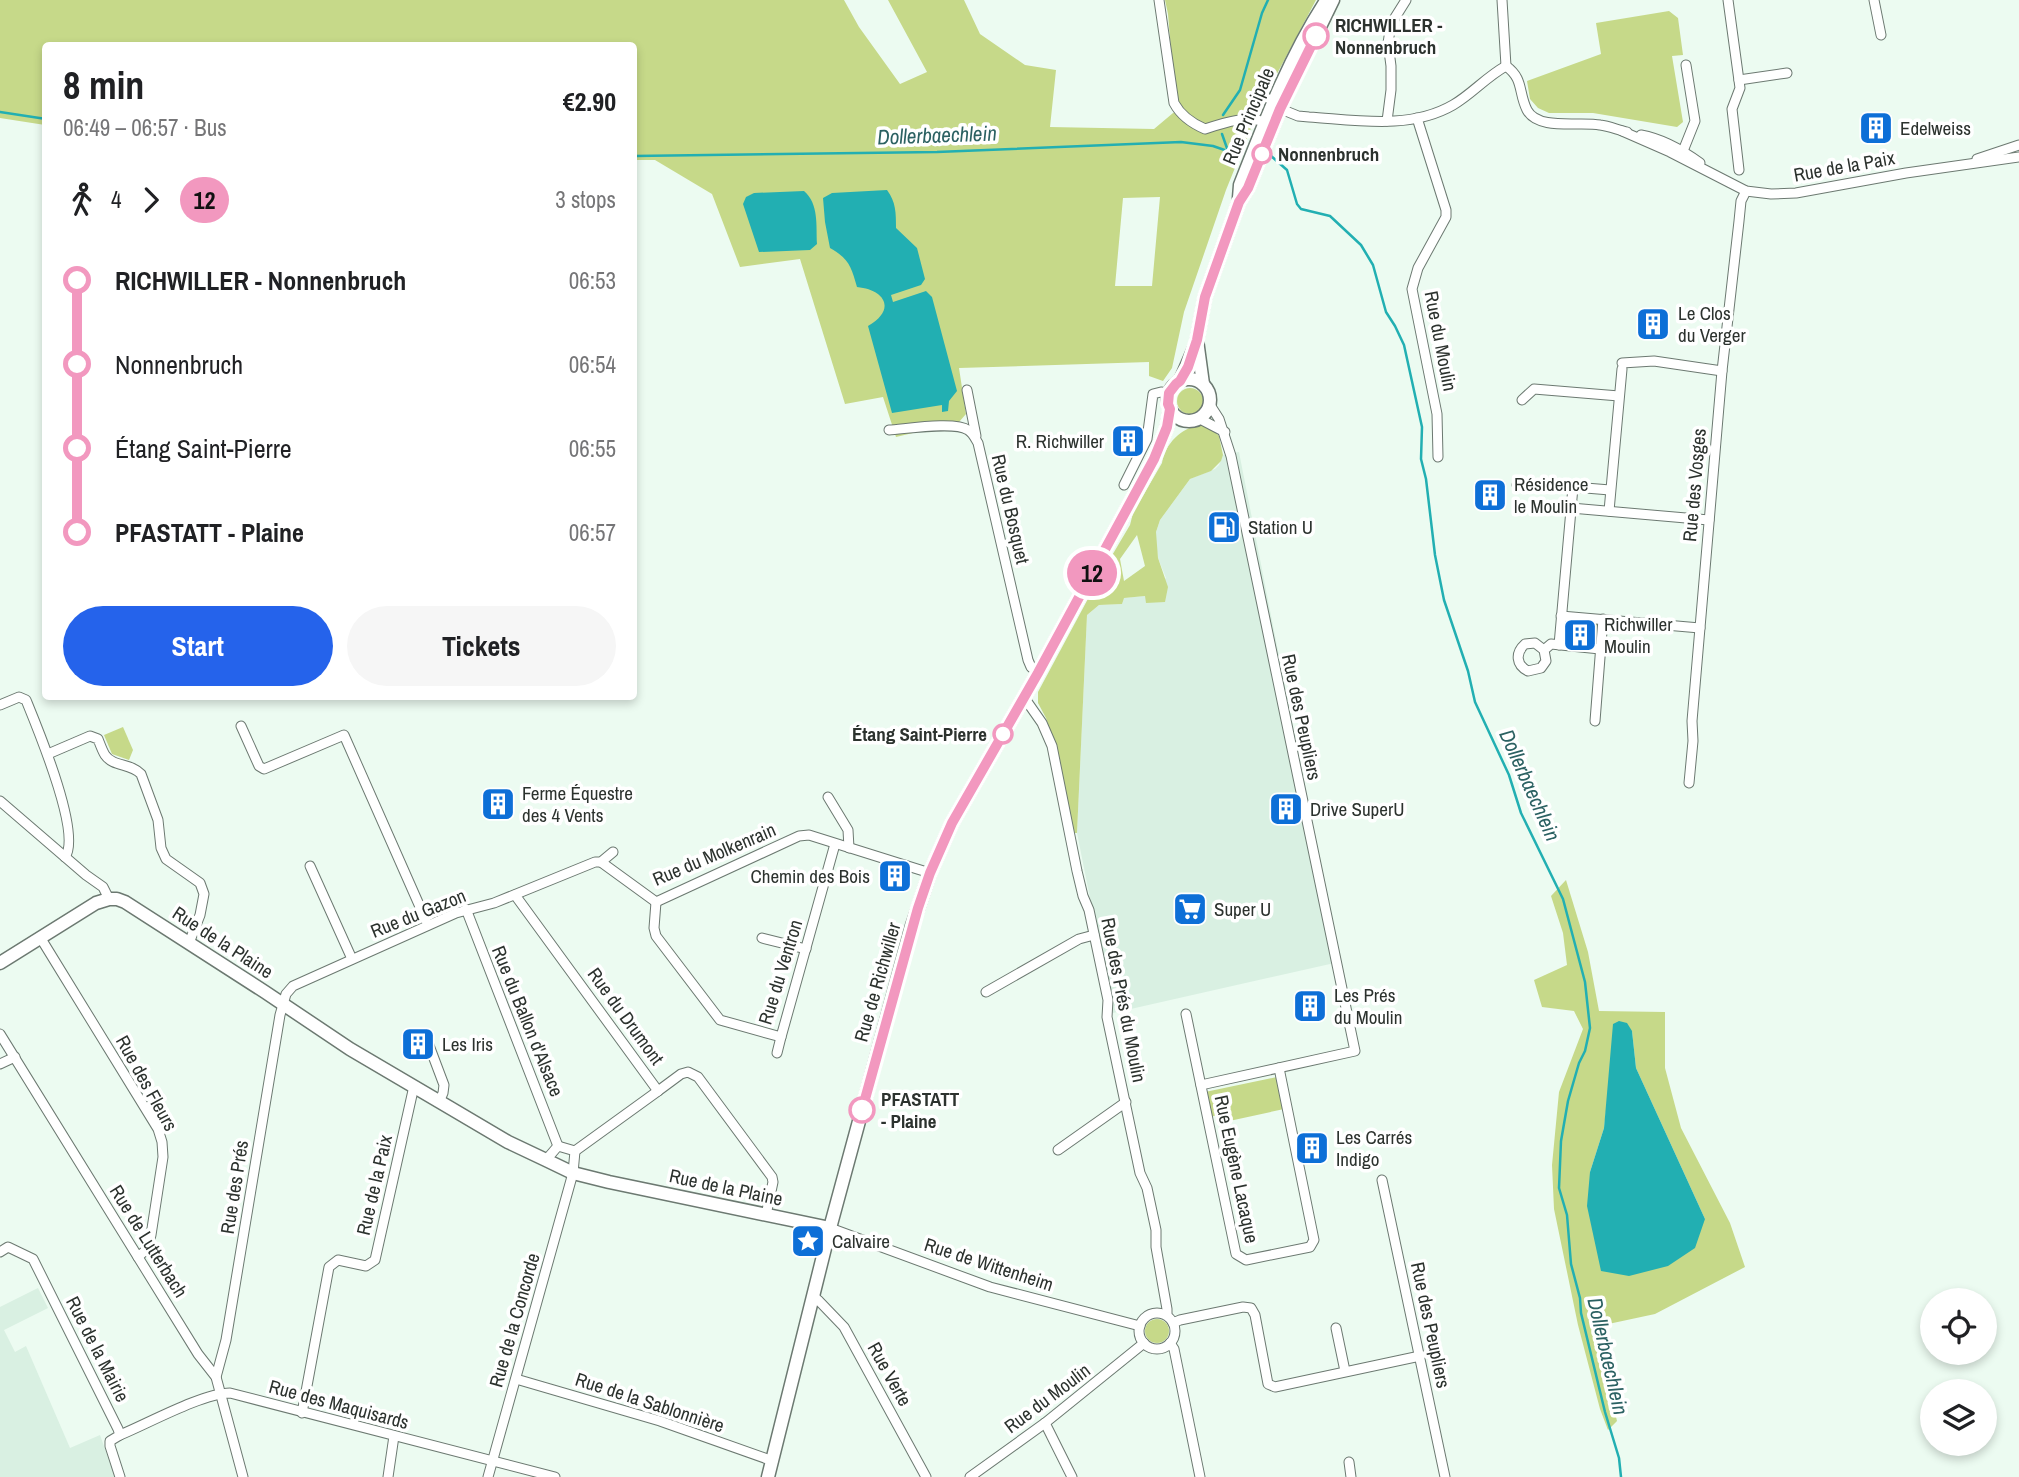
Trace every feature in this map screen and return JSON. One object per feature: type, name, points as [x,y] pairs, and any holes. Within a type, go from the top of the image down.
[{"type":"main road","name":"Rue Principale","points":[[1197,340],[1205,297],[1239,202],[1240,185],[1311,25],[1327,0]]},
{"type":"main road","name":"Rue Principale","points":[[1276,107],[1333,0]]},
{"type":"main road","points":[[1197,340],[1203,384],[1210,394],[1210,405],[1200,419],[1185,421],[1179,419],[1170,409],[1169,393],[1188,367],[1197,340]]},
{"type":"main road","points":[[1180,381],[1192,379],[1203,384]]},
{"type":"main road","name":"Rue de Richwiller","points":[[768,1477],[830,1228],[909,935],[930,873],[952,823],[1038,673],[1154,459],[1167,427],[1170,409]]},
{"type":"main road","name":"Rue de Richwiller","points":[[1154,459],[1185,421]]},
{"type":"main road","points":[[0,963],[96,903],[109,900]]},
{"type":"main road","name":"Rue de la Plaine","points":[[109,900],[125,902],[284,1003],[350,1049],[439,1102],[508,1142],[573,1173],[830,1228]]},
{"type":"street","points":[[1159,0],[1174,103],[1179,113],[1205,129],[1227,121],[1251,118],[1269,123]]},
{"type":"street","points":[[1387,121],[1391,90],[1388,43],[1391,24],[1406,0]]},
{"type":"street","points":[[1276,107],[1309,117],[1387,121],[1417,118],[1455,104],[1506,66],[1502,0]]},
{"type":"street","points":[[1728,0],[1740,88],[1732,109],[1739,170]]},
{"type":"street","points":[[1874,0],[1881,35]]},
{"type":"street","points":[[1683,151],[1695,121],[1686,65]]},
{"type":"street","name":"Rue de la Paix","points":[[1506,66],[1515,73],[1526,107],[1536,119],[1547,123],[1603,125],[1655,138],[1683,151],[1733,186]]},
{"type":"street","points":[[1739,80],[1787,73]]},
{"type":"street","name":"Rue du Moulin","points":[[1417,118],[1446,210],[1446,217],[1418,268],[1412,289],[1437,414],[1438,457]]},
{"type":"street","name":"Rue de la Paix","points":[[1622,131],[1670,152],[1733,186],[1746,191],[1771,194],[1796,193],[1962,164],[2019,157]]},
{"type":"street","name":"Rue de la Paix","points":[[1962,164],[2019,145]]},
{"type":"street","name":"Rue des Vosges","points":[[1689,783],[1722,371],[1741,201],[1746,191]]},
{"type":"street","points":[[1608,511],[1622,366],[1654,361],[1722,371]]},
{"type":"street","points":[[1522,400],[1534,389],[1619,396]]},
{"type":"street","points":[[967,390],[978,443]]},
{"type":"street","points":[[1124,485],[1147,439],[1153,394],[1169,393]]},
{"type":"street","name":"Rue des Peupliers","points":[[1210,405],[1215,410],[1224,432],[1355,1051]]},
{"type":"street","points":[[1200,419],[1224,432]]},
{"type":"street","name":"Rue du Bosquet","points":[[889,430],[961,426],[971,431],[978,443],[1028,660],[1038,673]]},
{"type":"street","points":[[1517,485],[1610,490]]},
{"type":"street","points":[[1559,645],[1573,487]]},
{"type":"street","points":[[1571,508],[1709,520]]},
{"type":"street","points":[[1561,616],[1700,628]]},
{"type":"street","points":[[1595,721],[1603,619]]},
{"type":"street","points":[[1544,650],[1551,644],[1600,649]]},
{"type":"street","points":[[0,705],[19,697],[26,700],[48,754],[68,826],[69,852],[65,857]]},
{"type":"street","name":"Rue des Prés du Moulin","points":[[1022,700],[1028,703],[1042,723],[1052,746],[1077,871],[1089,911],[1108,1000],[1107,1017],[1140,1173],[1147,1188],[1156,1230],[1156,1247],[1170,1319]]},
{"type":"street","points":[[242,726],[259,766],[264,769],[344,735],[428,925]]},
{"type":"street","points":[[48,754],[90,736],[98,739],[106,757],[112,762],[136,769],[141,774],[159,820],[161,848],[166,859],[200,883],[204,894],[200,915],[189,943]]},
{"type":"street","points":[[828,797],[848,830],[849,848]]},
{"type":"street","name":"Rue de la Plaine","points":[[0,801],[103,887],[109,900]]},
{"type":"street","name":"Rue du Molkenrain","points":[[601,862],[656,902],[799,836],[809,835],[930,873]]},
{"type":"street","name":"Rue du Ventron","points":[[656,902],[656,936],[720,1020],[781,1037],[835,844]]},
{"type":"street","name":"Rue du Gazon","points":[[284,1003],[286,994],[293,986],[466,909],[494,903],[594,862],[601,862],[613,852]]},
{"type":"street","points":[[310,866],[352,959]]},
{"type":"street","name":"Rue du Drumont","points":[[515,895],[659,1091],[681,1074],[688,1072],[698,1077],[772,1177],[766,1215]]},
{"type":"street","name":"Rue du Ballon d'Alsace","points":[[466,909],[558,1146]]},
{"type":"street","points":[[986,992],[1079,939],[1094,935]]},
{"type":"street","name":"Rue des Fleurs","points":[[40,937],[158,1129],[162,1142],[163,1157],[151,1235],[147,1249],[138,1257]]},
{"type":"street","points":[[762,938],[806,949]]},
{"type":"street","name":"Rue des Prés","points":[[216,1377],[226,1340],[284,1003]]},
{"type":"street","name":"Rue Eugène Lacaque","points":[[1186,1014],[1236,1254],[1246,1260],[1310,1247],[1314,1240],[1279,1068]]},
{"type":"street","name":"Rue de Lutterbach","points":[[0,1034],[198,1354],[216,1377],[243,1477]]},
{"type":"street","points":[[777,1053],[781,1037]]},
{"type":"street","points":[[426,1040],[444,1084],[439,1102]]},
{"type":"street","name":"Rue Eugène Lacaque","points":[[1200,1085],[1355,1051]]},
{"type":"street","points":[[0,1065],[15,1057]]},
{"type":"street","name":"Rue de la Paix","points":[[302,1413],[329,1266],[338,1260],[366,1266],[375,1260],[414,1086]]},
{"type":"street","points":[[573,1173],[575,1151],[659,1091]]},
{"type":"street","points":[[1058,1150],[1126,1102]]},
{"type":"street","points":[[546,1160],[558,1146],[575,1151]]},
{"type":"street","name":"Rue de la Concorde","points":[[488,1477],[573,1173]]},
{"type":"street","name":"Rue des Peupliers","points":[[1382,1180],[1445,1477]]},
{"type":"street","name":"Rue de Wittenheim","points":[[830,1228],[990,1287],[1140,1326]]},
{"type":"street","name":"Rue de la Mairie","points":[[4,1250],[33,1259],[120,1435]]},
{"type":"street","name":"Rue Verte","points":[[813,1296],[844,1327],[926,1477]]},
{"type":"street","points":[[1170,1319],[1175,1334],[1166,1347],[1154,1349],[1144,1343],[1139,1335],[1140,1326],[1142,1321],[1156,1312],[1170,1319],[1180,1320],[1243,1307],[1251,1308],[1255,1315],[1268,1384],[1275,1387],[1420,1356]]},
{"type":"street","points":[[1336,1328],[1345,1371]]},
{"type":"street","name":"Rue du Moulin","points":[[970,1477],[1045,1423],[1144,1343]]},
{"type":"street","points":[[1170,1343],[1174,1349],[1200,1477]]},
{"type":"street","name":"Rue de la Sablonnière","points":[[516,1378],[660,1421],[773,1461]]},
{"type":"street","points":[[120,1477],[110,1441],[204,1398],[221,1393]]},
{"type":"street","name":"Rue des Maquisards","points":[[221,1393],[230,1393],[555,1477]]},
{"type":"street","points":[[1045,1423],[1072,1477]]},
{"type":"street","points":[[388,1477],[394,1436]]},
{"type":"street","points":[[1349,1462],[1350,1477]]},
{"type":"shaded area","points":[[1239,452],[1339,962],[1113,1013],[1077,833],[1087,615],[1099,605],[1122,604],[1123,598],[1145,596],[1166,578],[1156,545],[1160,520],[1190,479],[1215,469],[1223,455]]},
{"type":"shaded area","points":[[38,1288],[48,1308],[4,1330],[15,1352],[26,1346],[70,1448],[100,1435],[115,1477],[0,1477],[0,1307]]},
{"type":"green space","points":[[0,0],[844,0],[859,27],[900,84],[927,72],[888,0],[964,0],[980,34],[1025,65],[1056,70],[1050,127],[1154,129],[1179,108],[1165,0],[1316,0],[1260,106],[1226,190],[1184,312],[1172,368],[1163,381],[1149,376],[1149,362],[959,368],[966,414],[959,422],[896,437],[883,397],[845,404],[800,259],[740,267],[712,194],[655,160],[637,160],[637,42],[42,42],[42,125],[0,118]],"holes":[[[1160,197],[1152,286],[1115,286],[1123,198]]]},
{"type":"green space","points":[[1669,11],[1678,18],[1683,55],[1672,56],[1683,122],[1677,127],[1593,113],[1549,113],[1538,108],[1530,99],[1527,81],[1601,54],[1596,23]]},
{"type":"green space","points":[[1190,388],[1199,392],[1203,401],[1199,410],[1190,414],[1181,410],[1177,401],[1181,392]]},
{"type":"green space","points":[[1209,426],[1219,436],[1223,455],[1211,471],[1190,479],[1160,520],[1156,532],[1158,558],[1168,587],[1165,602],[1146,603],[1145,596],[1124,598],[1122,604],[1099,605],[1087,615],[1077,833],[1074,833],[1055,746],[1038,703],[1038,692],[1130,525],[1133,513],[1162,463],[1170,443],[1180,433],[1193,427]],"holes":[[[1137,535],[1145,566],[1124,581],[1120,559]]]},
{"type":"green space","points":[[1566,622],[1570,622],[1570,629],[1591,631],[1592,624],[1597,624],[1596,643],[1564,641]]},
{"type":"green space","points":[[123,727],[133,750],[129,760],[112,754],[104,735]]},
{"type":"green space","points":[[1566,880],[1588,952],[1599,1011],[1665,1012],[1665,1068],[1681,1128],[1730,1223],[1745,1267],[1655,1314],[1599,1326],[1602,1359],[1617,1421],[1608,1430],[1578,1325],[1554,1209],[1552,1165],[1559,1092],[1583,1029],[1574,1011],[1542,1007],[1534,980],[1567,965],[1563,933],[1551,896]],"holes":[[[1632,1031],[1636,1068],[1705,1219],[1590,1172],[1604,1128],[1610,1077]]]},
{"type":"green space","points":[[1277,1077],[1284,1109],[1220,1123],[1218,1115],[1210,1117],[1205,1092]]},
{"type":"green space","points":[[1157,1319],[1165,1323],[1169,1331],[1165,1339],[1157,1343],[1149,1339],[1145,1331],[1149,1323]]},
{"type":"water","points":[[887,190],[894,203],[896,228],[917,248],[925,279],[921,285],[891,295],[893,302],[926,291],[932,297],[957,391],[949,401],[948,411],[942,412],[942,405],[892,413],[868,326],[882,314],[884,302],[875,292],[857,287],[848,264],[830,248],[823,198],[832,193]]},
{"type":"water","points":[[804,191],[814,208],[817,244],[810,250],[759,252],[743,204],[746,197],[754,193]]},
{"type":"water","points":[[1619,1021],[1627,1023],[1632,1031],[1636,1068],[1705,1219],[1695,1248],[1668,1266],[1629,1276],[1601,1271],[1587,1206],[1590,1172],[1604,1128],[1613,1024]]},
{"type":"waterway","points":[[1223,115],[1240,90],[1268,0]]},
{"type":"waterway","name":"Dollerbaechlein","points":[[0,112],[42,118]]},
{"type":"waterway","points":[[1222,134],[1228,151]]},
{"type":"waterway","name":"Dollerbaechlein","points":[[637,156],[937,152],[1181,142],[1213,146],[1239,155]]},
{"type":"waterway","name":"Dollerbaechlein","points":[[1270,155],[1287,170],[1301,209],[1330,216],[1361,245],[1373,265],[1386,312],[1404,345],[1422,427],[1421,459],[1444,600],[1468,671],[1475,702],[1509,775],[1521,813],[1563,899],[1585,982],[1590,1028],[1568,1101],[1561,1141],[1559,1188],[1567,1215],[1571,1264],[1581,1313],[1619,1458],[1621,1477]]},
{"type":"bus line","name":"12","points":[[862,1110],[912,926],[930,873],[952,823],[1038,673],[1154,459],[1167,427],[1169,393],[1188,367],[1197,340],[1205,297],[1239,202],[1248,188],[1280,109],[1316,36]]},
{"type":"place","name":"RICHWILLER - Nonnenbruch","points":[[1316,36]]},
{"type":"place","name":"Edelweiss","points":[[1876,128]]},
{"type":"place","name":"Nonnenbruch","points":[[1262,154]]},
{"type":"place","name":"Le Clos du Verger","points":[[1653,324]]},
{"type":"place","name":"R. Richwiller","points":[[1128,441]]},
{"type":"place","name":"Résidence le Moulin","points":[[1490,495]]},
{"type":"place","name":"Station U","points":[[1224,527]]},
{"type":"place","name":"Richwiller Moulin","points":[[1580,635]]},
{"type":"place","name":"Étang Saint-Pierre","points":[[1003,734]]},
{"type":"place","name":"Ferme Équestre des 4 Vents","points":[[498,804]]},
{"type":"place","name":"Drive SuperU","points":[[1286,809]]},
{"type":"place","name":"Chemin des Bois","points":[[895,876]]},
{"type":"place","name":"Super U","points":[[1190,909]]},
{"type":"place","name":"Les Prés du Moulin","points":[[1310,1006]]},
{"type":"place","name":"Les Iris","points":[[418,1044]]},
{"type":"place","name":"PFASTATT - Plaine","points":[[862,1110]]},
{"type":"place","name":"Les Carrés Indigo","points":[[1312,1148]]},
{"type":"place","name":"Calvaire","points":[[808,1241]]}]
